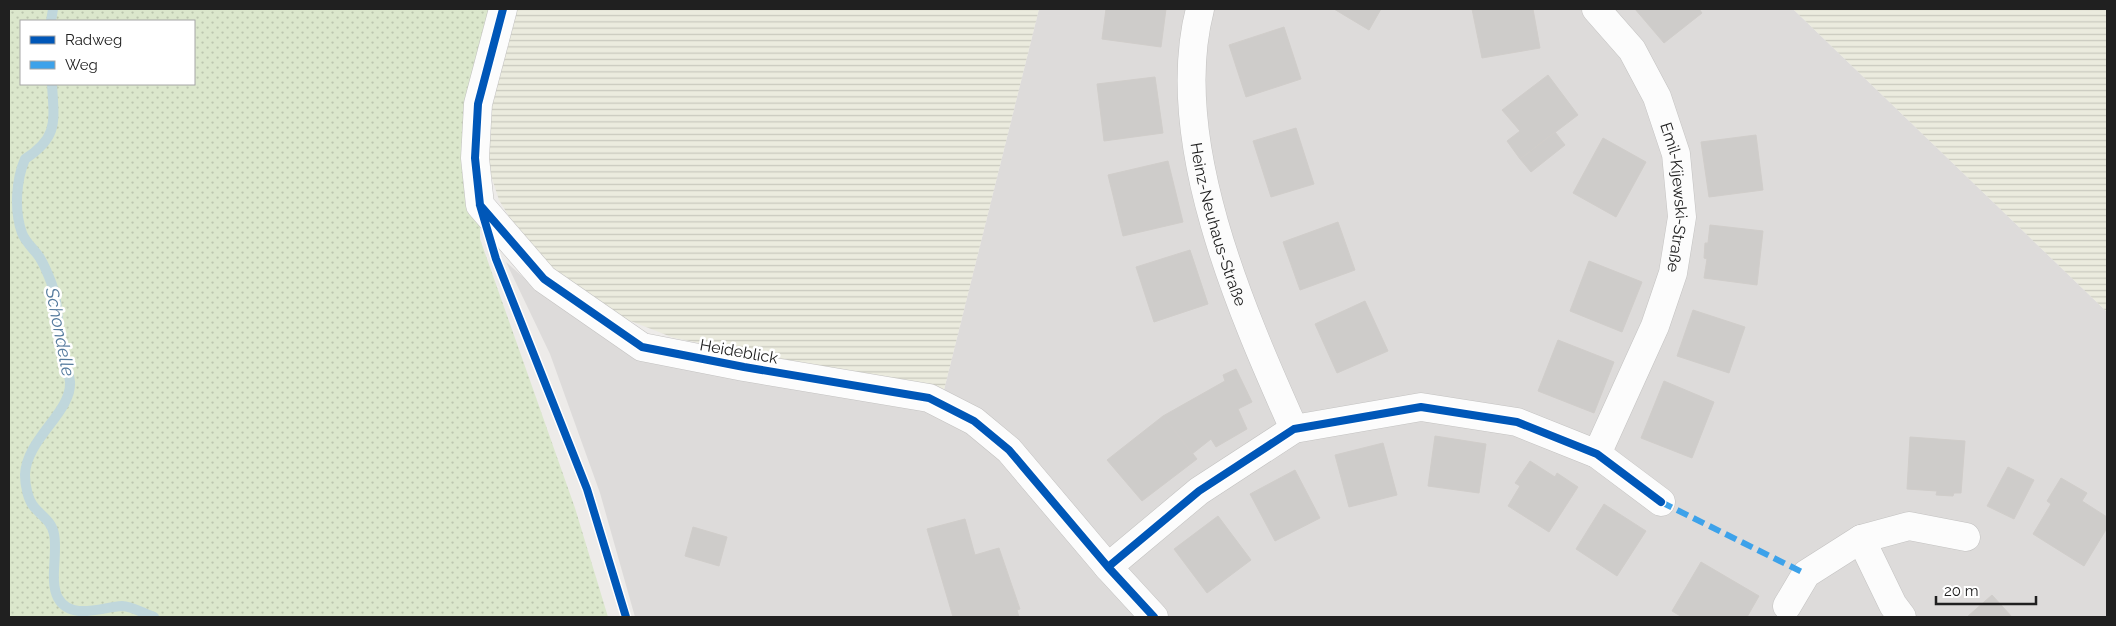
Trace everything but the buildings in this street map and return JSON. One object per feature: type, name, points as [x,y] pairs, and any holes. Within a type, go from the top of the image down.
[{"type":"street","name":"Heideblick","points":[[504,9],[478,104],[475,158],[480,205],[544,279],[642,347],[744,367],[928,398],[974,421],[1009,450],[1108,567],[1154,617]]},
{"type":"street","name":"Heinz-Neuhaus-Straße","points":[[1200,9],[1195,28],[1191,82],[1196,132],[1217,239],[1266,366],[1294,429]]},
{"type":"street","name":"Emil-Kijewski-Straße","points":[[1596,9],[1632,50],[1657,97],[1676,154],[1682,216],[1672,273],[1655,326],[1597,454]]},
{"type":"street","points":[[1108,567],[1199,491],[1294,429],[1421,406],[1517,422],[1597,454],[1661,502]]},
{"type":"street","points":[[1787,606],[1806,574],[1861,538],[1910,526],[1966,537]]},
{"type":"street","points":[[1861,538],[1892,605],[1902,617]]},
{"type":"shaded area","points":[[514,9],[1039,9],[944,390],[674,338],[623,318],[551,271],[522,238],[499,200],[486,160],[485,133],[503,46]]},
{"type":"shaded area","points":[[1039,9],[1793,9],[2107,312],[2107,617],[635,617],[600,493],[550,354],[506,262],[546,297],[637,356],[944,390]]},
{"type":"shaded area","points":[[1793,9],[2107,9],[2107,312]]},
{"type":"green space","points":[[9,9],[503,9],[492,43],[480,205],[480,239],[575,508],[608,617],[9,617]]},
{"type":"waterway","name":"Schondelle","points":[[51,20],[53,9]]},
{"type":"waterway","name":"Schondelle","points":[[52,85],[52,127],[44,143],[25,159],[18,186],[17,205],[19,224],[23,236],[40,258],[54,290],[60,345],[70,382],[69,393],[64,404],[40,438],[27,462],[26,488],[33,505],[53,530],[55,542],[55,591],[64,605],[79,611],[126,606],[154,617]]},
{"type":"marked path","points":[[1661,502],[1806,574]]},
{"type":"cycle path","points":[[503,9],[478,104],[475,158],[480,205],[496,259],[587,489],[626,617]]},
{"type":"cycle path","points":[[480,205],[544,279],[642,347],[744,367],[929,398],[974,421],[1009,450],[1108,567],[1154,617]]},
{"type":"cycle path","points":[[1108,567],[1199,491],[1294,429],[1421,407],[1517,422],[1597,454],[1661,502]]}]
